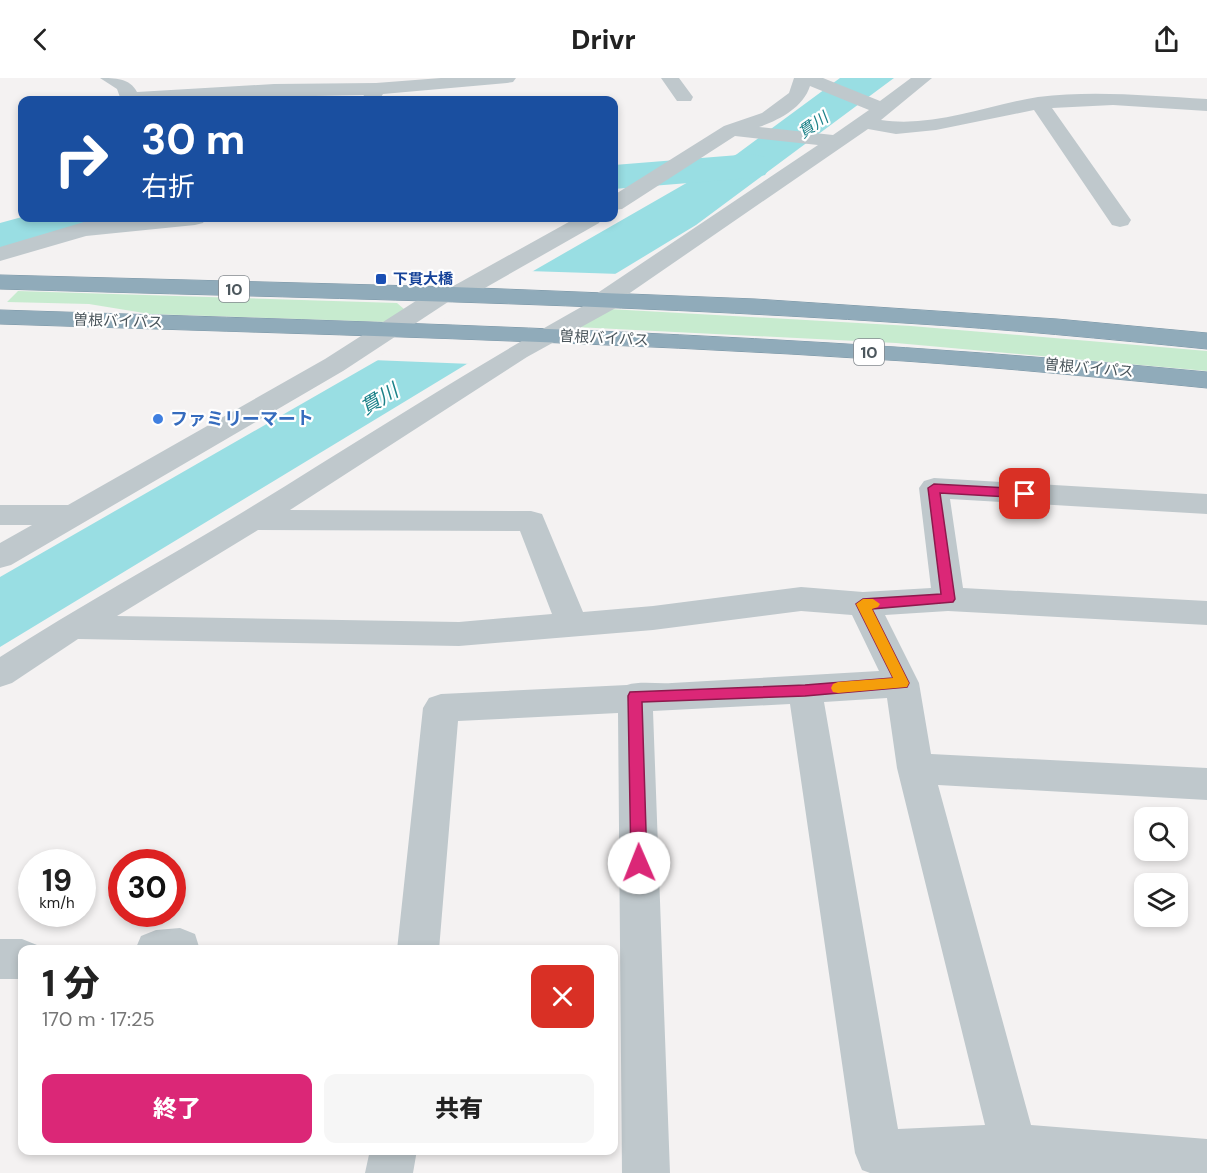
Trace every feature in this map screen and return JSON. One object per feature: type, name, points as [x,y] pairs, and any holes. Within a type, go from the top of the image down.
[{"type":"highway","name":"曽根バイパス","points":[[0,282],[602,299],[876,313],[1115,331],[1207,341]]},
{"type":"highway","name":"曽根バイパス","points":[[0,317],[540,335],[894,353],[1127,371],[1207,380]]},
{"type":"street","points":[[109,78],[125,86],[129,96]]},
{"type":"street","points":[[670,78],[684,97]]},
{"type":"street","points":[[618,202],[710,144],[769,117],[797,96],[803,78]]},
{"type":"street","points":[[0,674],[72,627],[252,520],[518,352],[540,335],[602,299],[831,140],[864,123],[878,107],[923,78]]},
{"type":"street","points":[[178,96],[274,90],[373,95],[500,79],[501,96]]},
{"type":"street","points":[[816,82],[878,107]]},
{"type":"street","points":[[864,123],[896,128],[936,124],[1039,103],[1113,99],[1207,105]]},
{"type":"street","points":[[1039,103],[1120,220]]},
{"type":"street","points":[[739,131],[831,140]]},
{"type":"street","points":[[618,192],[639,189]]},
{"type":"street","points":[[1,252],[84,229],[155,222]]},
{"type":"street","points":[[0,557],[584,222]]},
{"type":"street","points":[[948,599],[934,488],[1207,504]]},
{"type":"street","points":[[0,515],[73,515]]},
{"type":"street","points":[[252,520],[531,521],[572,624]]},
{"type":"street","points":[[72,627],[459,634],[653,618],[801,599],[863,604],[948,599],[1207,613]]},
{"type":"street","points":[[863,604],[902,683],[915,768],[1016,1160]]},
{"type":"street","points":[[418,945],[441,708],[902,683]]},
{"type":"street","points":[[805,690],[879,1153],[1016,1160],[1207,1163]]},
{"type":"street","points":[[635,696],[646,1173]]},
{"type":"street","points":[[915,768],[1207,784]]},
{"type":"street","points":[[0,960],[18,959]]},
{"type":"street","points":[[389,1173],[393,1155]]},
{"type":"green space","points":[[18,291],[397,303],[404,309],[388,322],[150,314],[89,304],[7,302]]},
{"type":"green space","points":[[609,309],[911,326],[1207,351],[1207,371],[896,343],[576,327]]},
{"type":"water","points":[[840,78],[894,78],[696,225],[0,647],[0,577],[737,154]]},
{"type":"pier","name":"下貫大橋","points":[[528,271],[620,274],[472,364],[372,360]]},
{"type":"waterway","name":"貫川","points":[[618,177],[751,166]]},
{"type":"waterway","name":"貫川","points":[[0,238],[25,229],[68,222]]},
{"type":"slow traffic","points":[[838,688],[902,683],[863,604],[873,604]]},
{"type":"place","name":"下貫大橋","points":[[381,279]]},
{"type":"place","name":"ファミリーマート","points":[[158,419]]},
{"type":"route","points":[[639,863],[635,696],[805,690],[902,683],[863,604],[948,599],[934,488],[1025,494]]}]
